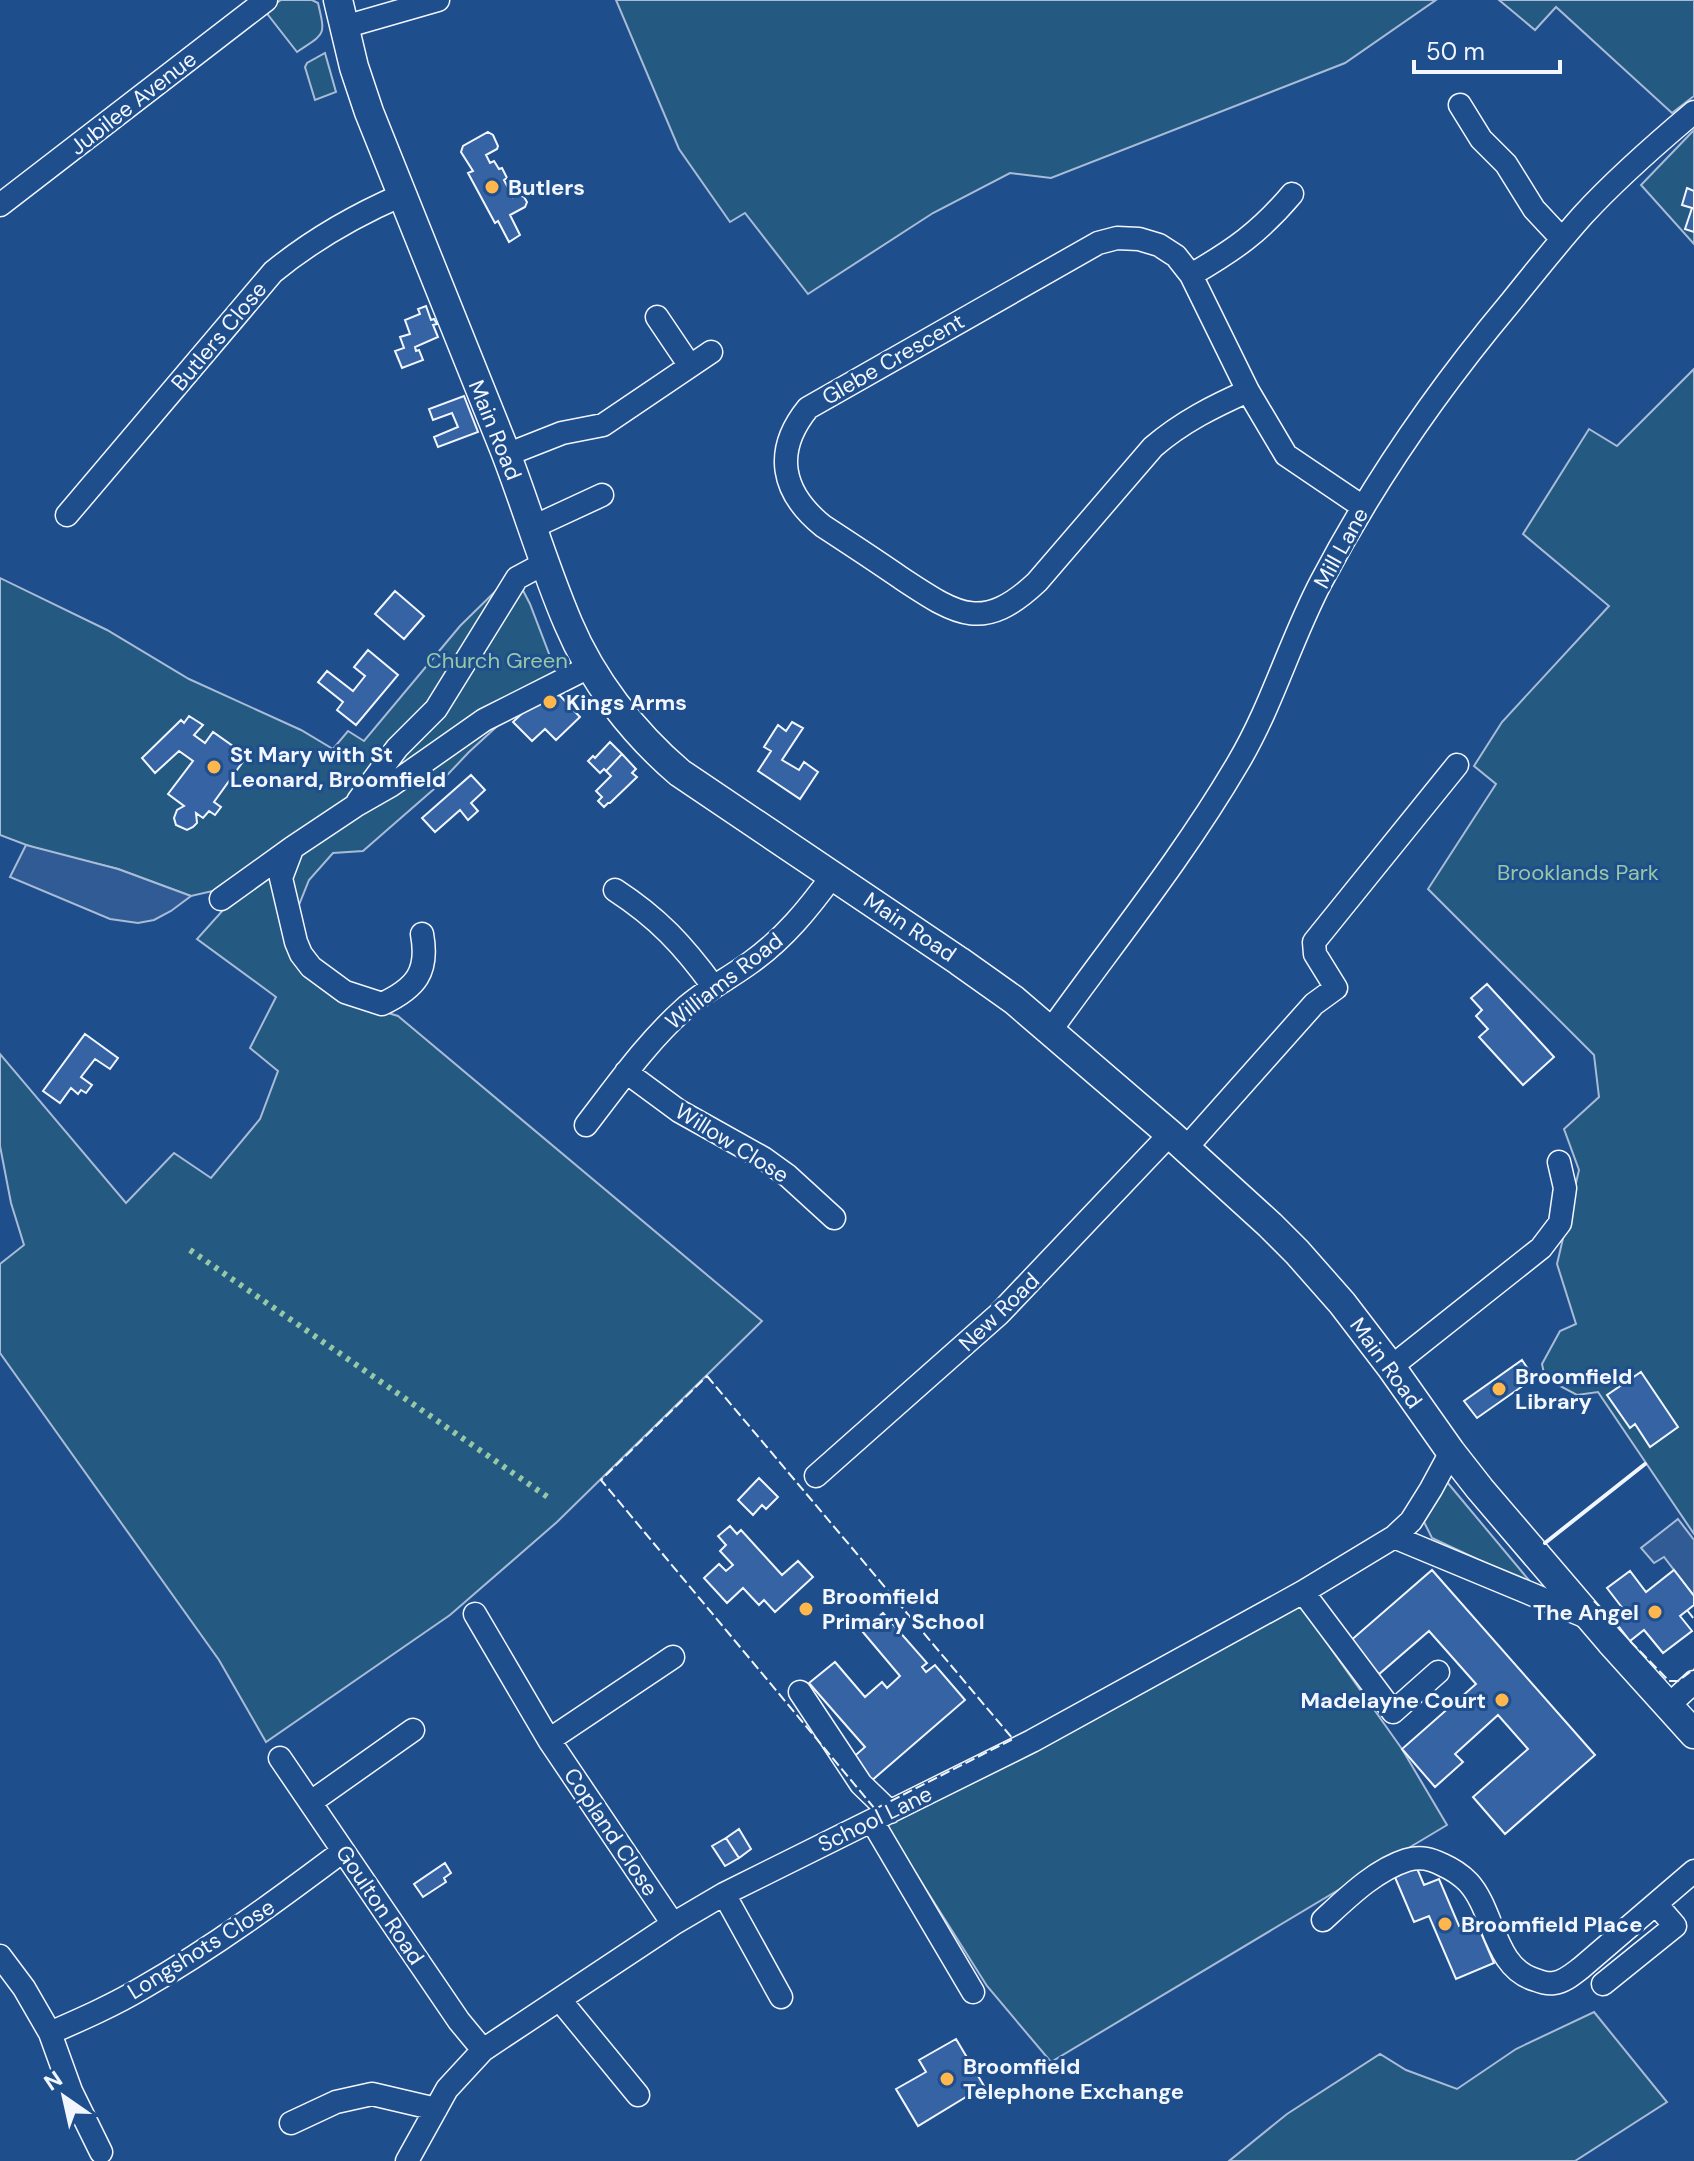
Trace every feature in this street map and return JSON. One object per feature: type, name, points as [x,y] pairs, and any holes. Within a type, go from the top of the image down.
[{"type":"main road","name":"Main Road","points":[[341,13],[369,112],[506,455],[568,624],[591,666],[628,720],[660,756],[704,790],[1014,1000],[1178,1141],[1297,1252],[1342,1303],[1451,1452],[1591,1619],[1694,1734]]},
{"type":"street","name":"Jubilee Avenue","points":[[0,205],[266,0]]},
{"type":"street","points":[[341,13],[438,0]]},
{"type":"street","points":[[1460,105],[1481,139],[1506,164],[1534,209],[1562,239]]},
{"type":"street","name":"Mill Lane","points":[[1051,1030],[1159,882],[1232,773],[1259,724],[1319,585],[1363,507],[1430,405],[1562,239],[1611,187],[1694,112]]},
{"type":"street","points":[[1191,275],[1246,240],[1271,219],[1292,194]]},
{"type":"street","name":"Butlers Close","points":[[67,515],[273,272],[354,217],[402,195]]},
{"type":"street","name":"Glebe Crescent","points":[[1248,391],[1172,430],[1153,447],[1037,582],[1019,599],[988,613],[973,614],[943,605],[823,526],[808,514],[795,497],[787,477],[785,459],[789,440],[808,408],[1098,243],[1117,238],[1139,239],[1159,245],[1176,256],[1191,275],[1248,391],[1286,455],[1363,507]]},
{"type":"street","points":[[657,317],[690,366]]},
{"type":"street","points":[[506,455],[562,433],[603,425],[711,352]]},
{"type":"street","points":[[533,527],[602,495]]},
{"type":"street","points":[[355,806],[397,748],[436,709],[517,578],[545,563]]},
{"type":"street","points":[[436,709],[439,723],[448,727],[505,707],[591,666]]},
{"type":"street","points":[[221,899],[292,848],[505,707]]},
{"type":"street","name":"New Road","points":[[816,1476],[999,1314],[1103,1207],[1178,1141],[1314,1004],[1336,988],[1315,954],[1314,942],[1457,765]]},
{"type":"street","points":[[292,848],[281,878],[296,942],[311,967],[345,992],[382,1004],[402,995],[420,976],[425,952],[422,934]]},
{"type":"street","name":"Williams Road","points":[[586,1125],[656,1036],[687,1006],[782,938],[807,911],[833,875]]},
{"type":"street","points":[[615,890],[666,929],[688,951],[713,986]]},
{"type":"street","name":"Willow Close","points":[[626,1072],[679,1111],[763,1158],[834,1218]]},
{"type":"street","points":[[1391,1367],[1541,1248],[1560,1223],[1565,1188],[1559,1162]]},
{"type":"street","name":"School Lane","points":[[407,2161],[447,2089],[483,2050],[673,1924],[724,1894],[1032,1741],[1303,1592],[1394,1537],[1411,1521],[1451,1452]]},
{"type":"street","points":[[1394,1537],[1591,1619]]},
{"type":"street","points":[[1303,1592],[1393,1712],[1438,1672]]},
{"type":"street","name":"Copland Close","points":[[475,1614],[549,1740],[673,1924]]},
{"type":"street","points":[[549,1740],[673,1657]]},
{"type":"street","points":[[1669,1705],[1694,1682]]},
{"type":"street","points":[[800,1692],[881,1816],[973,1992]]},
{"type":"street","points":[[311,1802],[413,1730]]},
{"type":"street","name":"Goulton Road","points":[[280,1758],[459,2021],[483,2050]]},
{"type":"street","name":"Longshots Close","points":[[50,2033],[144,1987],[260,1913],[343,1851]]},
{"type":"street","points":[[1323,1920],[1349,1895],[1395,1865],[1411,1859],[1428,1858],[1452,1869],[1468,1882],[1480,1898],[1507,1958],[1515,1968],[1527,1977],[1554,1983],[1581,1968],[1694,1871]]},
{"type":"street","points":[[724,1894],[781,1997]]},
{"type":"street","points":[[1603,1984],[1675,1926],[1656,1904]]},
{"type":"street","points":[[0,1956],[24,1988],[50,2033],[71,2091],[101,2152]]},
{"type":"street","points":[[560,2000],[638,2095]]},
{"type":"street","points":[[291,2123],[336,2102],[372,2094],[436,2109]]},
{"type":"green space","points":[[281,0],[312,0],[318,3],[321,33],[297,52],[265,11]]},
{"type":"green space","points":[[616,0],[1436,0],[1345,63],[1051,178],[1010,173],[933,213],[808,294],[745,213],[730,222],[679,149]]},
{"type":"green space","points":[[1499,0],[1694,0],[1694,96],[1672,113],[1556,7],[1535,30]]},
{"type":"green space","points":[[325,53],[336,92],[315,100],[305,67]]},
{"type":"green space","points":[[1694,130],[1694,244],[1641,185]]},
{"type":"green space","name":"Brooklands Park","points":[[1694,369],[1694,1534],[1598,1392],[1577,1395],[1545,1378],[1542,1364],[1560,1331],[1576,1324],[1557,1264],[1579,1170],[1564,1129],[1599,1097],[1594,1055],[1428,889],[1496,784],[1474,766],[1502,722],[1609,606],[1523,534],[1589,429],[1617,446]]},
{"type":"green space","name":"Church Green","points":[[514,573],[530,604],[556,672],[469,752],[434,789],[363,851],[333,853],[309,880],[287,935],[289,955],[349,1001],[398,1016],[762,1321],[557,1522],[450,1615],[266,1742],[219,1660],[0,1353],[0,1264],[24,1245],[11,1203],[0,1146],[0,1054],[126,1203],[174,1153],[211,1178],[260,1119],[278,1071],[250,1048],[276,997],[197,939],[233,899],[221,889],[191,896],[118,869],[37,849],[0,835],[0,578],[107,630],[189,679],[301,730],[333,749],[348,731],[364,741],[460,626]]},
{"type":"green space","points":[[1447,1482],[1533,1585],[1432,1538],[1424,1522]]},
{"type":"green space","points":[[1300,1605],[1402,1749],[1447,1825],[1051,2062],[987,1986],[884,1823]]},
{"type":"green space","points":[[1594,2012],[1667,2102],[1575,2161],[1229,2161],[1287,2114],[1380,2054],[1406,2070],[1457,2089],[1516,2049]]},
{"type":"shaded area","points":[[26,845],[118,869],[191,896],[154,920],[138,923],[110,919],[10,877]]},
{"type":"shaded area","points":[[1678,1519],[1694,1540],[1694,1596],[1664,1557],[1654,1563],[1641,1548]]},
{"type":"building","name":"Butlers","points":[[488,132],[498,146],[486,155],[490,163],[494,161],[499,169],[502,168],[513,197],[518,194],[527,202],[525,207],[510,215],[520,235],[509,242],[468,173],[473,171],[461,152],[463,146]]},
{"type":"building","points":[[1687,188],[1694,191],[1694,232],[1685,229],[1692,208],[1682,205]]},
{"type":"building","points":[[426,306],[431,320],[434,319],[437,324],[433,325],[438,337],[415,347],[423,360],[402,368],[395,351],[404,348],[400,337],[410,334],[405,320],[420,314],[418,309]]},
{"type":"building","points":[[464,396],[478,432],[438,447],[434,437],[458,427],[452,413],[433,420],[429,409]]},
{"type":"building","points":[[395,591],[424,616],[404,639],[375,614]]},
{"type":"building","points":[[368,650],[398,675],[356,725],[337,710],[343,702],[318,682],[327,671],[353,691],[365,676],[354,667]]},
{"type":"building","name":"Kings Arms","points":[[551,686],[580,717],[556,740],[545,729],[532,741],[513,722]]},
{"type":"building","name":"St Mary with St Leonard, Broomfield","points":[[189,716],[203,725],[194,735],[205,743],[213,732],[247,756],[214,802],[221,807],[215,815],[209,811],[203,818],[196,813],[197,823],[187,830],[176,825],[174,818],[177,810],[184,806],[168,794],[193,761],[179,751],[155,773],[142,758]]},
{"type":"building","points":[[792,722],[803,728],[782,760],[799,770],[804,762],[818,772],[800,799],[758,771],[771,751],[764,747],[778,725],[786,731]]},
{"type":"building","points":[[610,742],[622,754],[606,771],[604,769],[600,773],[588,761]]},
{"type":"building","points":[[622,754],[636,769],[632,773],[637,777],[604,807],[598,801],[602,797],[596,791],[611,776],[606,771]]},
{"type":"building","points":[[471,775],[485,790],[471,803],[478,811],[468,820],[460,810],[435,832],[422,818]]},
{"type":"building","points":[[1487,984],[1554,1057],[1523,1085],[1479,1037],[1488,1029],[1476,1016],[1482,1010],[1471,998]]},
{"type":"building","points":[[85,1034],[118,1058],[110,1069],[95,1059],[81,1077],[92,1085],[86,1093],[81,1090],[78,1094],[71,1088],[60,1103],[43,1091]]},
{"type":"building","name":"Broomfield Library","points":[[1522,1360],[1534,1378],[1477,1418],[1464,1401]]},
{"type":"building","points":[[1641,1372],[1678,1427],[1650,1447],[1635,1424],[1630,1428],[1607,1395]]},
{"type":"building","points":[[759,1478],[778,1497],[766,1509],[762,1505],[753,1515],[738,1500]]},
{"type":"building","points":[[730,1526],[737,1534],[741,1530],[782,1575],[798,1561],[813,1577],[775,1612],[764,1600],[759,1605],[743,1588],[727,1603],[704,1578],[719,1564],[726,1571],[733,1565],[720,1551],[726,1545],[718,1536]]},
{"type":"building","name":"Madelayne Court","points":[[1432,1570],[1595,1755],[1505,1834],[1473,1797],[1528,1749],[1498,1715],[1455,1754],[1463,1762],[1435,1787],[1402,1749],[1476,1684],[1429,1631],[1378,1675],[1349,1642]]},
{"type":"building","name":"The Angel","points":[[1674,1570],[1694,1596],[1694,1605],[1680,1616],[1692,1631],[1663,1653],[1644,1630],[1630,1641],[1616,1623],[1627,1614],[1607,1588],[1630,1571],[1646,1592]]},
{"type":"building","points":[[883,1613],[927,1663],[922,1667],[926,1672],[935,1665],[965,1700],[870,1782],[850,1760],[865,1747],[809,1683],[835,1662],[865,1697],[882,1682],[887,1688],[900,1676],[862,1631]]},
{"type":"building","points":[[739,1829],[751,1849],[739,1858],[726,1838]]},
{"type":"building","points":[[726,1838],[739,1858],[725,1866],[712,1846]]},
{"type":"building","points":[[445,1863],[451,1873],[444,1878],[446,1882],[423,1897],[414,1884]]},
{"type":"building","name":"Broomfield Place","points":[[1416,1866],[1424,1885],[1439,1879],[1459,1926],[1475,1919],[1494,1963],[1456,1979],[1429,1916],[1414,1922],[1394,1875]]},
{"type":"building","name":"Broomfield Telephone Exchange","points":[[956,2039],[984,2086],[918,2126],[896,2089],[926,2072],[919,2060]]},
{"type":"hedge","points":[[190,1250],[552,1500]]},
{"type":"fence","points":[[707,1376],[1013,1739],[875,1809],[601,1480],[707,1376]]},
{"type":"fence","points":[[1594,1601],[1616,1623]]},
{"type":"fence","points":[[1687,1610],[1694,1619]]},
{"type":"fence","points":[[1630,1641],[1669,1681],[1678,1681],[1694,1669]]},
{"type":"wall","points":[[1545,1543],[1645,1464]]},
{"type":"place","name":"Butlers","points":[[492,187]]},
{"type":"place","name":"Kings Arms","points":[[550,702]]},
{"type":"place","name":"St Mary with St Leonard, Broomfield","points":[[214,767]]},
{"type":"place","name":"Broomfield Library","points":[[1499,1389]]},
{"type":"place","name":"Broomfield Primary School","points":[[806,1609]]},
{"type":"place","name":"The Angel","points":[[1655,1612]]},
{"type":"place","name":"Madelayne Court","points":[[1502,1700]]},
{"type":"place","name":"Broomfield Place","points":[[1445,1924]]},
{"type":"place","name":"Broomfield Telephone Exchange","points":[[947,2079]]}]
